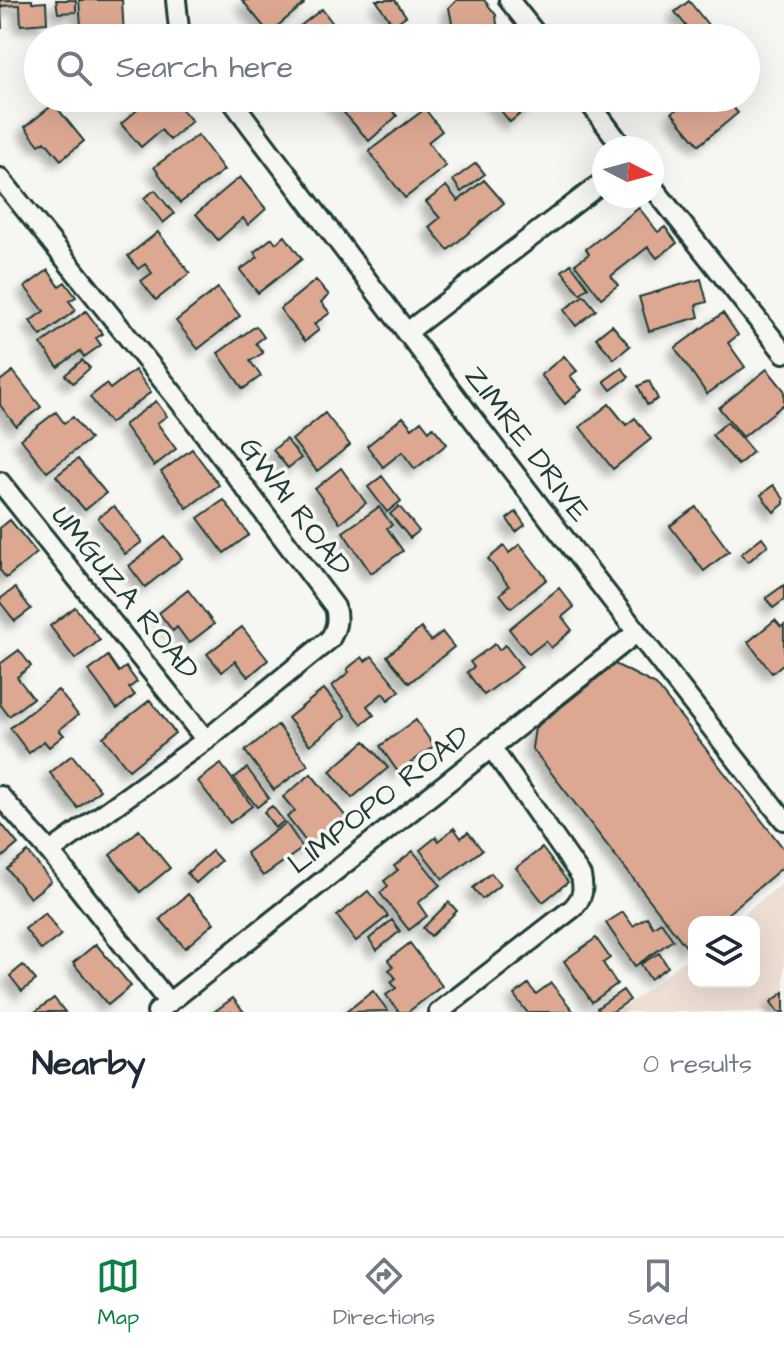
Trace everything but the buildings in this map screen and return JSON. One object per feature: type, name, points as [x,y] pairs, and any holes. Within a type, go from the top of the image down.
[{"type":"street","points":[[176,0],[178,24]]},
{"type":"street","points":[[509,0],[528,24]]},
{"type":"street","name":"ZIMRE DRIVE","points":[[240,112],[636,633],[784,820]]},
{"type":"street","points":[[596,112],[614,136]]},
{"type":"street","name":"GWAI ROAD","points":[[0,178],[188,412],[335,607],[337,617],[336,629],[330,639],[206,740],[50,852]]},
{"type":"street","points":[[406,333],[592,190]]},
{"type":"street","points":[[664,201],[784,353]]},
{"type":"street","name":"UMGUZA ROAD","points":[[0,482],[206,740]]},
{"type":"street","name":"LIMPOPO ROAD","points":[[163,1008],[636,633]]},
{"type":"street","points":[[439,1012],[573,908],[584,888],[581,876],[491,747]]},
{"type":"street","points":[[0,796],[50,852],[163,1008]]},
{"type":"shaded area","points":[[784,882],[784,1012],[619,1012],[688,958],[688,988],[760,988],[760,916],[741,916]]}]
